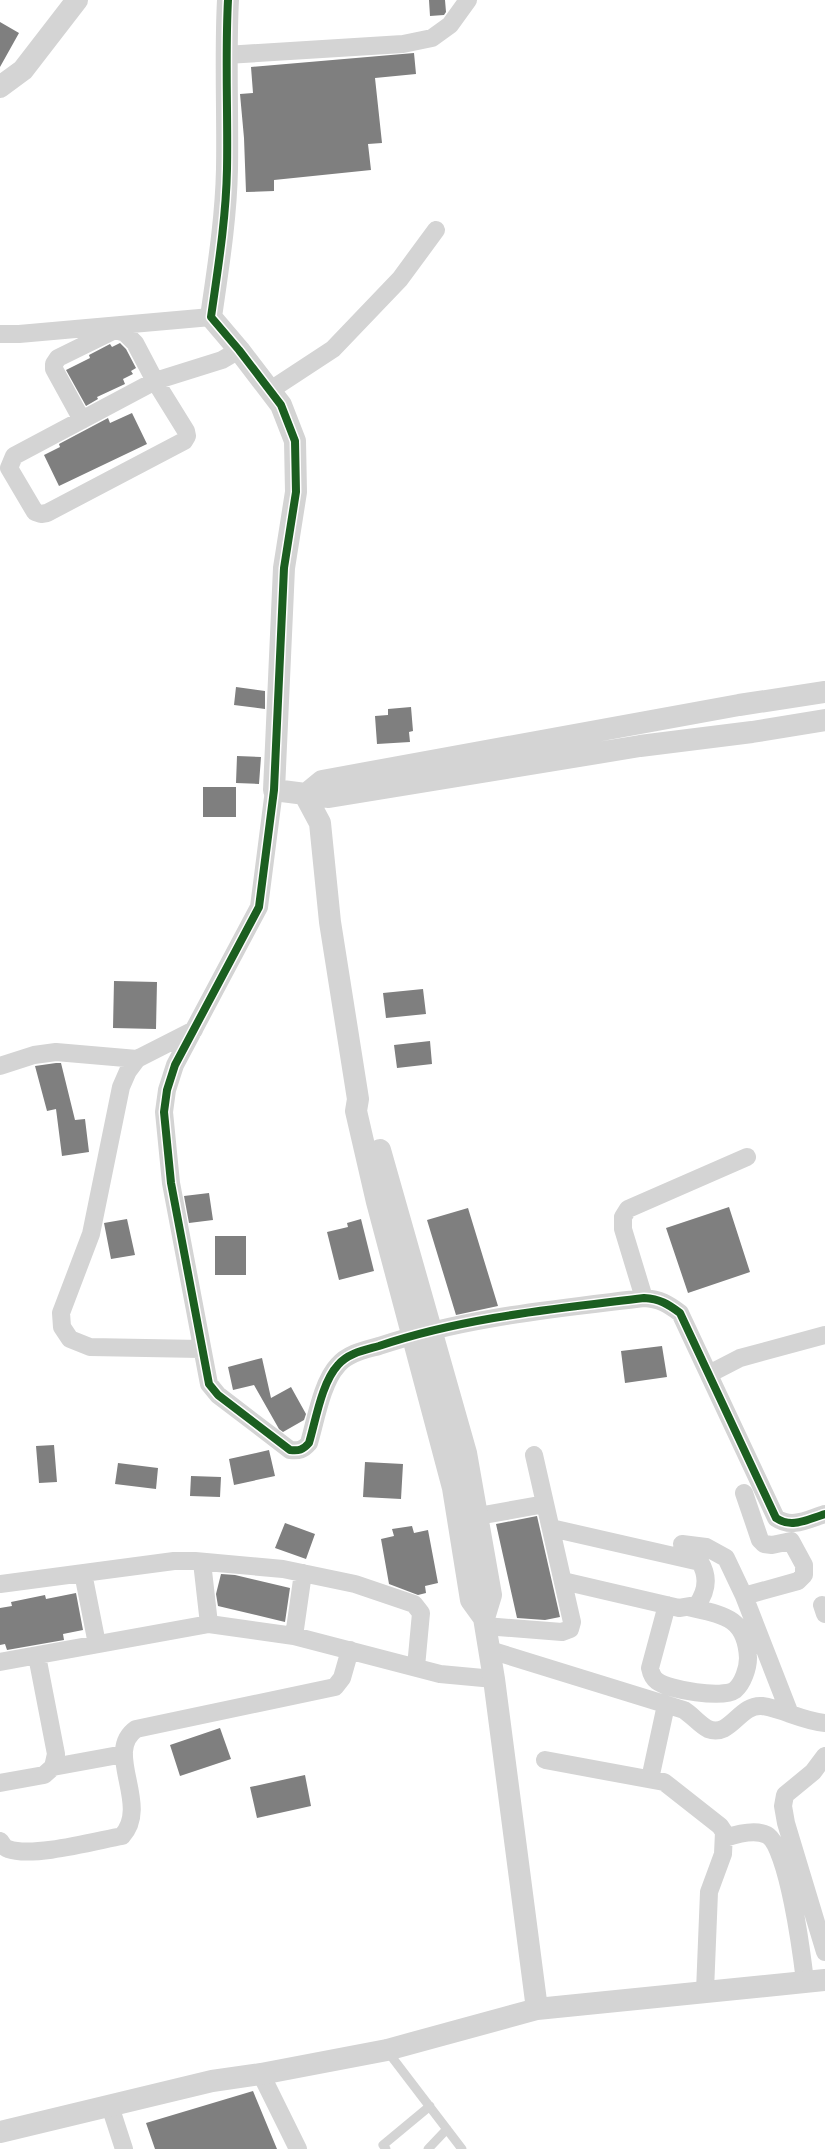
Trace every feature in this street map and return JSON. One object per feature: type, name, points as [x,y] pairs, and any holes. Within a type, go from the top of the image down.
[{"type":"street","points":[[0,86],[23,70],[77,0]]},
{"type":"street","points":[[228,0],[226,55],[227,170],[223,236],[211,318],[239,350],[281,405],[294,441],[296,492],[284,568],[274,790],[260,907],[174,1065],[166,1090],[164,1112],[171,1183],[209,1384],[218,1395],[290,1450],[298,1451],[309,1442],[329,1376],[339,1363],[351,1355],[422,1333],[512,1314],[644,1298],[658,1299],[680,1314],[776,1518],[783,1523],[792,1524],[825,1514]]},
{"type":"street","points":[[226,55],[403,44],[432,38],[450,26],[468,0]]},
{"type":"street","points":[[270,391],[333,349],[400,279],[436,230]]},
{"type":"street","points":[[0,334],[211,318]]},
{"type":"street","points":[[82,420],[54,369],[54,364],[58,358],[115,330],[125,333],[135,343],[155,381],[186,431],[186,436],[184,440],[47,513],[35,512],[9,468],[14,456],[82,420],[155,381],[222,360],[239,350]]},
{"type":"street","points":[[305,795],[322,781],[739,705],[825,692]]},
{"type":"street","points":[[274,790],[329,797],[640,746],[752,732],[825,720]]},
{"type":"street","points":[[305,795],[320,822],[330,922],[358,1099],[356,1111],[385,1200],[456,1455],[478,1516],[491,1595],[485,1622]]},
{"type":"street","points":[[194,1030],[137,1059],[128,1071],[121,1087],[91,1234],[61,1313],[62,1327],[70,1339],[90,1347],[201,1349]]},
{"type":"street","points":[[0,1066],[34,1055],[56,1052],[137,1059]]},
{"type":"street","points":[[644,1298],[623,1229],[623,1218],[628,1209],[747,1156]]},
{"type":"street","points":[[708,1374],[740,1358],[825,1335]]},
{"type":"street","points":[[456,1455],[453,1488],[471,1600],[485,1622],[490,1650],[538,2009]]},
{"type":"street","points":[[485,1622],[562,1632],[570,1630],[572,1622],[534,1455]]},
{"type":"street","points":[[744,1493],[760,1540],[764,1544],[772,1545],[791,1541],[804,1565],[804,1575],[798,1582],[744,1596]]},
{"type":"street","points":[[478,1516],[545,1504]]},
{"type":"street","points":[[551,1528],[700,1562],[705,1570],[705,1590],[697,1605],[679,1608],[563,1581]]},
{"type":"street","points":[[682,1544],[706,1547],[726,1558],[744,1596],[790,1714]]},
{"type":"street","points":[[0,1584],[174,1561],[283,1569],[355,1584],[414,1604],[421,1613],[416,1667]]},
{"type":"street","points":[[202,1562],[209,1624]]},
{"type":"street","points":[[83,1573],[97,1644]]},
{"type":"street","points":[[294,1636],[303,1573]]},
{"type":"street","points":[[667,1605],[650,1668],[652,1675],[657,1681],[669,1686],[710,1694],[725,1694],[736,1689],[748,1665],[748,1652],[743,1632],[738,1625],[722,1616],[688,1607]]},
{"type":"street","points":[[0,1662],[209,1624],[294,1636],[440,1674],[494,1679]]},
{"type":"street","points":[[0,1841],[6,1848],[16,1851],[36,1851],[122,1836],[128,1830],[132,1818],[132,1801],[124,1754],[124,1744],[128,1734],[136,1728],[335,1687],[342,1678],[350,1650]]},
{"type":"street","points":[[490,1650],[684,1710],[706,1728],[715,1731],[724,1729],[752,1706],[762,1706],[825,1724]]},
{"type":"street","points":[[37,1656],[56,1754],[53,1767]]},
{"type":"street","points":[[650,1779],[666,1704]]},
{"type":"street","points":[[0,1783],[44,1775],[53,1767],[124,1754]]},
{"type":"street","points":[[825,1756],[813,1772],[785,1795],[783,1806],[786,1823],[825,1952]]},
{"type":"street","points":[[545,1760],[664,1782],[720,1826],[725,1838],[723,1854],[708,1892],[705,1991]]},
{"type":"street","points":[[0,2132],[212,2081],[262,2074],[387,2050],[538,2009],[815,1981],[801,1943],[784,1865],[773,1840],[766,1834],[753,1832],[725,1838]]},
{"type":"street","points":[[262,2074],[298,2149]]},
{"type":"street","points":[[110,2106],[124,2149]]},
{"type":"lane","points":[[387,2050],[462,2149]]},
{"type":"lane","points":[[386,2149],[383,2145],[430,2106]]},
{"type":"lane","points":[[428,2149],[446,2129]]},
{"type":"building","points":[[429,0],[445,0],[446,12],[444,15],[430,16]]},
{"type":"building","points":[[0,22],[19,33],[0,67]]},
{"type":"building","points":[[414,53],[416,74],[375,78],[382,143],[368,144],[371,170],[274,180],[274,191],[246,192],[240,94],[253,93],[251,67]]},
{"type":"building","points":[[120,343],[126,349],[136,368],[131,371],[133,374],[123,379],[125,384],[97,397],[98,399],[86,406],[66,370],[90,358],[89,355],[110,344],[112,347]]},
{"type":"building","points":[[132,413],[147,444],[59,486],[44,455],[60,447],[59,444],[108,418],[110,423]]},
{"type":"building","points":[[236,687],[265,691],[265,709],[234,705]]},
{"type":"building","points":[[411,707],[413,731],[409,732],[410,742],[377,744],[375,716],[388,715],[388,709]]},
{"type":"building","points":[[237,756],[261,757],[259,784],[236,783]]},
{"type":"building","points":[[203,787],[236,787],[236,817],[203,817]]},
{"type":"building","points":[[114,981],[157,982],[156,1029],[113,1028]]},
{"type":"building","points":[[423,989],[426,1014],[386,1018],[383,993]]},
{"type":"building","points":[[430,1041],[432,1064],[397,1068],[394,1045]]},
{"type":"building","points":[[61,1063],[75,1120],[85,1119],[89,1152],[62,1156],[56,1109],[47,1111],[35,1066]]},
{"type":"building","points":[[209,1193],[213,1220],[189,1223],[184,1196]]},
{"type":"building","points":[[729,1207],[750,1272],[688,1293],[666,1228]]},
{"type":"building","points":[[468,1208],[498,1306],[456,1315],[427,1220]]},
{"type":"building","points":[[127,1219],[135,1255],[111,1259],[104,1223]]},
{"type":"building","points":[[361,1219],[374,1271],[339,1280],[327,1232],[348,1227],[347,1223]]},
{"type":"building","points":[[215,1236],[246,1236],[246,1275],[215,1275]]},
{"type":"building","points":[[662,1346],[667,1377],[625,1383],[621,1351]]},
{"type":"building","points":[[262,1358],[271,1398],[291,1387],[306,1414],[304,1420],[283,1432],[279,1429],[254,1385],[233,1390],[228,1367]]},
{"type":"building","points":[[54,1445],[57,1482],[39,1483],[36,1446]]},
{"type":"building","points":[[269,1450],[275,1476],[234,1485],[229,1459]]},
{"type":"building","points":[[365,1462],[403,1464],[401,1499],[363,1497]]},
{"type":"building","points":[[118,1463],[158,1468],[156,1489],[115,1484]]},
{"type":"building","points":[[191,1476],[221,1477],[220,1497],[190,1496]]},
{"type":"building","points":[[537,1516],[560,1617],[545,1620],[517,1618],[496,1524]]},
{"type":"building","points":[[285,1523],[315,1534],[306,1559],[275,1548]]},
{"type":"building","points":[[412,1526],[414,1533],[428,1530],[438,1583],[425,1586],[426,1593],[418,1595],[389,1584],[381,1539],[394,1536],[392,1529]]},
{"type":"building","points":[[221,1574],[235,1575],[290,1588],[285,1622],[218,1606],[216,1594]]},
{"type":"building","points":[[76,1593],[83,1630],[63,1634],[64,1640],[7,1650],[5,1644],[0,1645],[0,1608],[12,1606],[11,1602],[45,1595],[46,1599]]},
{"type":"building","points":[[220,1728],[231,1759],[180,1776],[170,1745]]},
{"type":"building","points":[[305,1775],[311,1806],[257,1818],[250,1787]]},
{"type":"building","points":[[253,2091],[277,2149],[155,2149],[146,2123]]},
{"type":"cycle path","points":[[228,0],[226,188],[211,317],[281,405],[295,441],[296,492],[284,568],[274,790],[259,907],[175,1065],[167,1090],[164,1112],[171,1183],[209,1384],[218,1395],[290,1450],[298,1450],[303,1449],[309,1443],[320,1401],[332,1372],[342,1361],[357,1352],[444,1328],[510,1315],[644,1298],[655,1300],[668,1305],[680,1313],[776,1518],[788,1523],[794,1523],[825,1514]]}]
